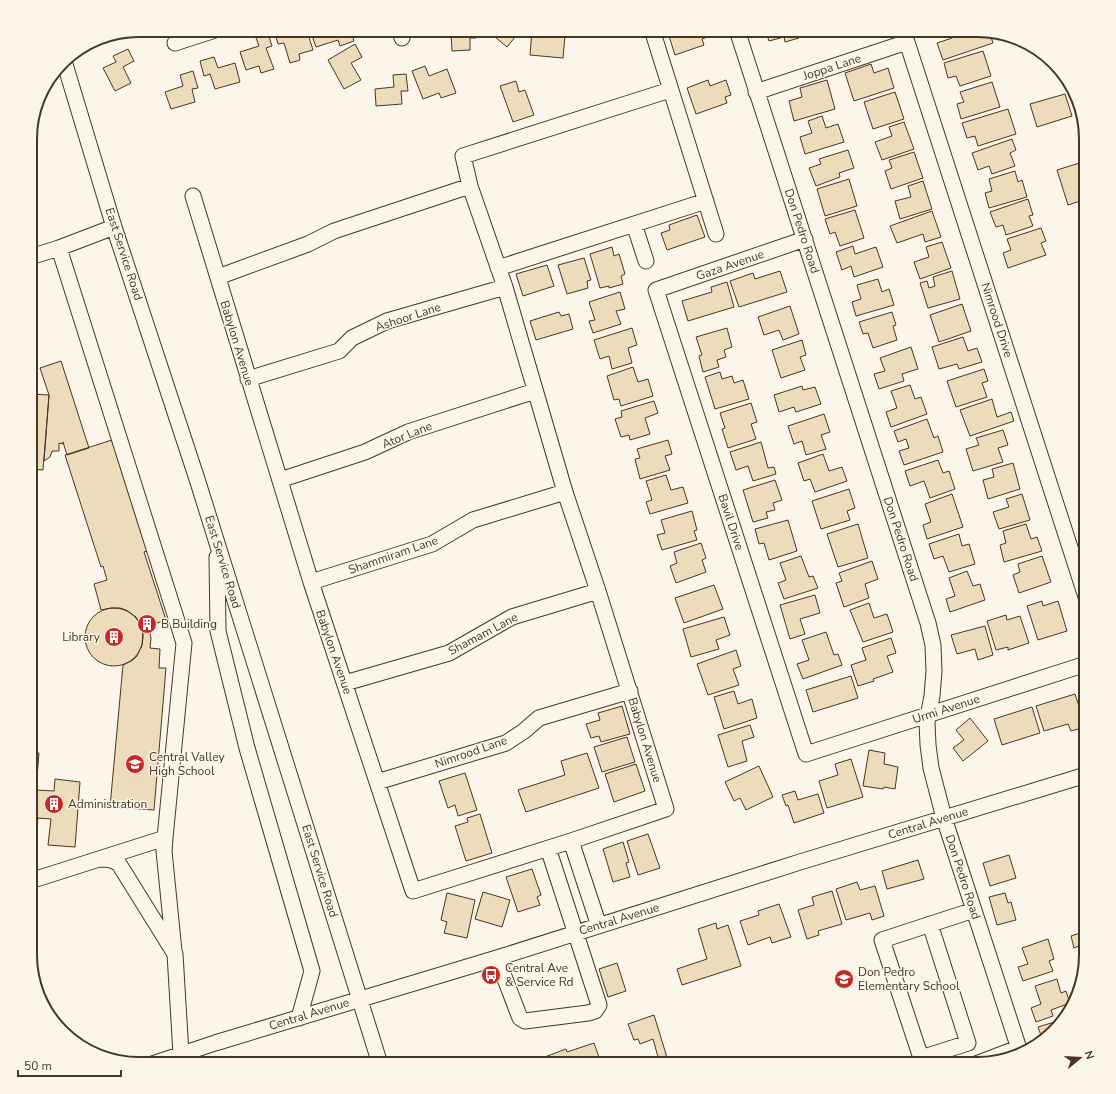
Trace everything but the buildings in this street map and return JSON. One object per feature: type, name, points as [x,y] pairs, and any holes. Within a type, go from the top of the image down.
[{"type":"street","points":[[175,43],[193,37]]},
{"type":"street","points":[[654,37],[716,234]]},
{"type":"street","name":"Don Pedro Road","points":[[739,37],[928,623],[933,646],[934,671],[932,696],[927,722],[931,768],[944,818],[1018,1048]]},
{"type":"street","name":"Joppa Lane","points":[[756,92],[907,42]]},
{"type":"street","name":"Nimrood Drive","points":[[907,42],[1079,575]]},
{"type":"street","name":"East Service Road","points":[[66,68],[114,227],[216,540],[378,1057]]},
{"type":"street","name":"Babylon Avenue","points":[[193,196],[311,582],[413,891],[666,809],[598,591],[564,492],[498,268],[470,186],[463,156],[670,90]]},
{"type":"street","points":[[218,277],[308,244],[334,231],[470,186]]},
{"type":"street","points":[[498,268],[706,201]]},
{"type":"street","points":[[634,224],[646,261]]},
{"type":"street","points":[[37,255],[114,227]]},
{"type":"street","name":"Gaza Avenue","points":[[656,290],[804,239]]},
{"type":"street","points":[[59,248],[184,643],[164,851],[175,954],[181,1054]]},
{"type":"street","name":"Ashoor Lane","points":[[248,379],[339,351],[352,338],[387,321],[504,288]]},
{"type":"street","name":"Bavil Drive","points":[[656,290],[806,754]]},
{"type":"street","name":"Ator Lane","points":[[280,480],[366,452],[408,432],[535,391]]},
{"type":"street","name":"Shammiram Lane","points":[[311,582],[432,544],[473,520],[564,492]]},
{"type":"street","points":[[216,540],[218,631],[247,748],[312,971],[299,1018]]},
{"type":"street","name":"Shamam Lane","points":[[345,683],[450,653],[512,617],[598,591]]},
{"type":"street","name":"Urmi Avenue","points":[[806,754],[1079,666]]},
{"type":"street","name":"Nimrood Lane","points":[[377,782],[506,743],[540,718],[630,691]]},
{"type":"street","name":"Central Avenue","points":[[172,1057],[1079,777]]},
{"type":"street","points":[[37,879],[165,838]]},
{"type":"street","points":[[571,841],[599,926]]},
{"type":"street","points":[[497,958],[520,1018],[525,1021],[588,1014],[595,1011],[599,1005],[548,848]]},
{"type":"street","points":[[99,859],[107,859],[118,864],[175,954]]},
{"type":"street","points":[[921,1057],[882,940],[974,910]]},
{"type":"street","points":[[930,924],[968,1043],[932,1057]]},
{"type":"place","name":"B Building","points":[[147,624]]},
{"type":"place","name":"Library","points":[[114,637]]},
{"type":"place","name":"Central Valley High School","points":[[135,764]]},
{"type":"place","name":"Administration","points":[[54,804]]},
{"type":"place","name":"Central Ave & Service Rd","points":[[491,975]]},
{"type":"place","name":"Don Pedro Elementary School","points":[[844,979]]}]
